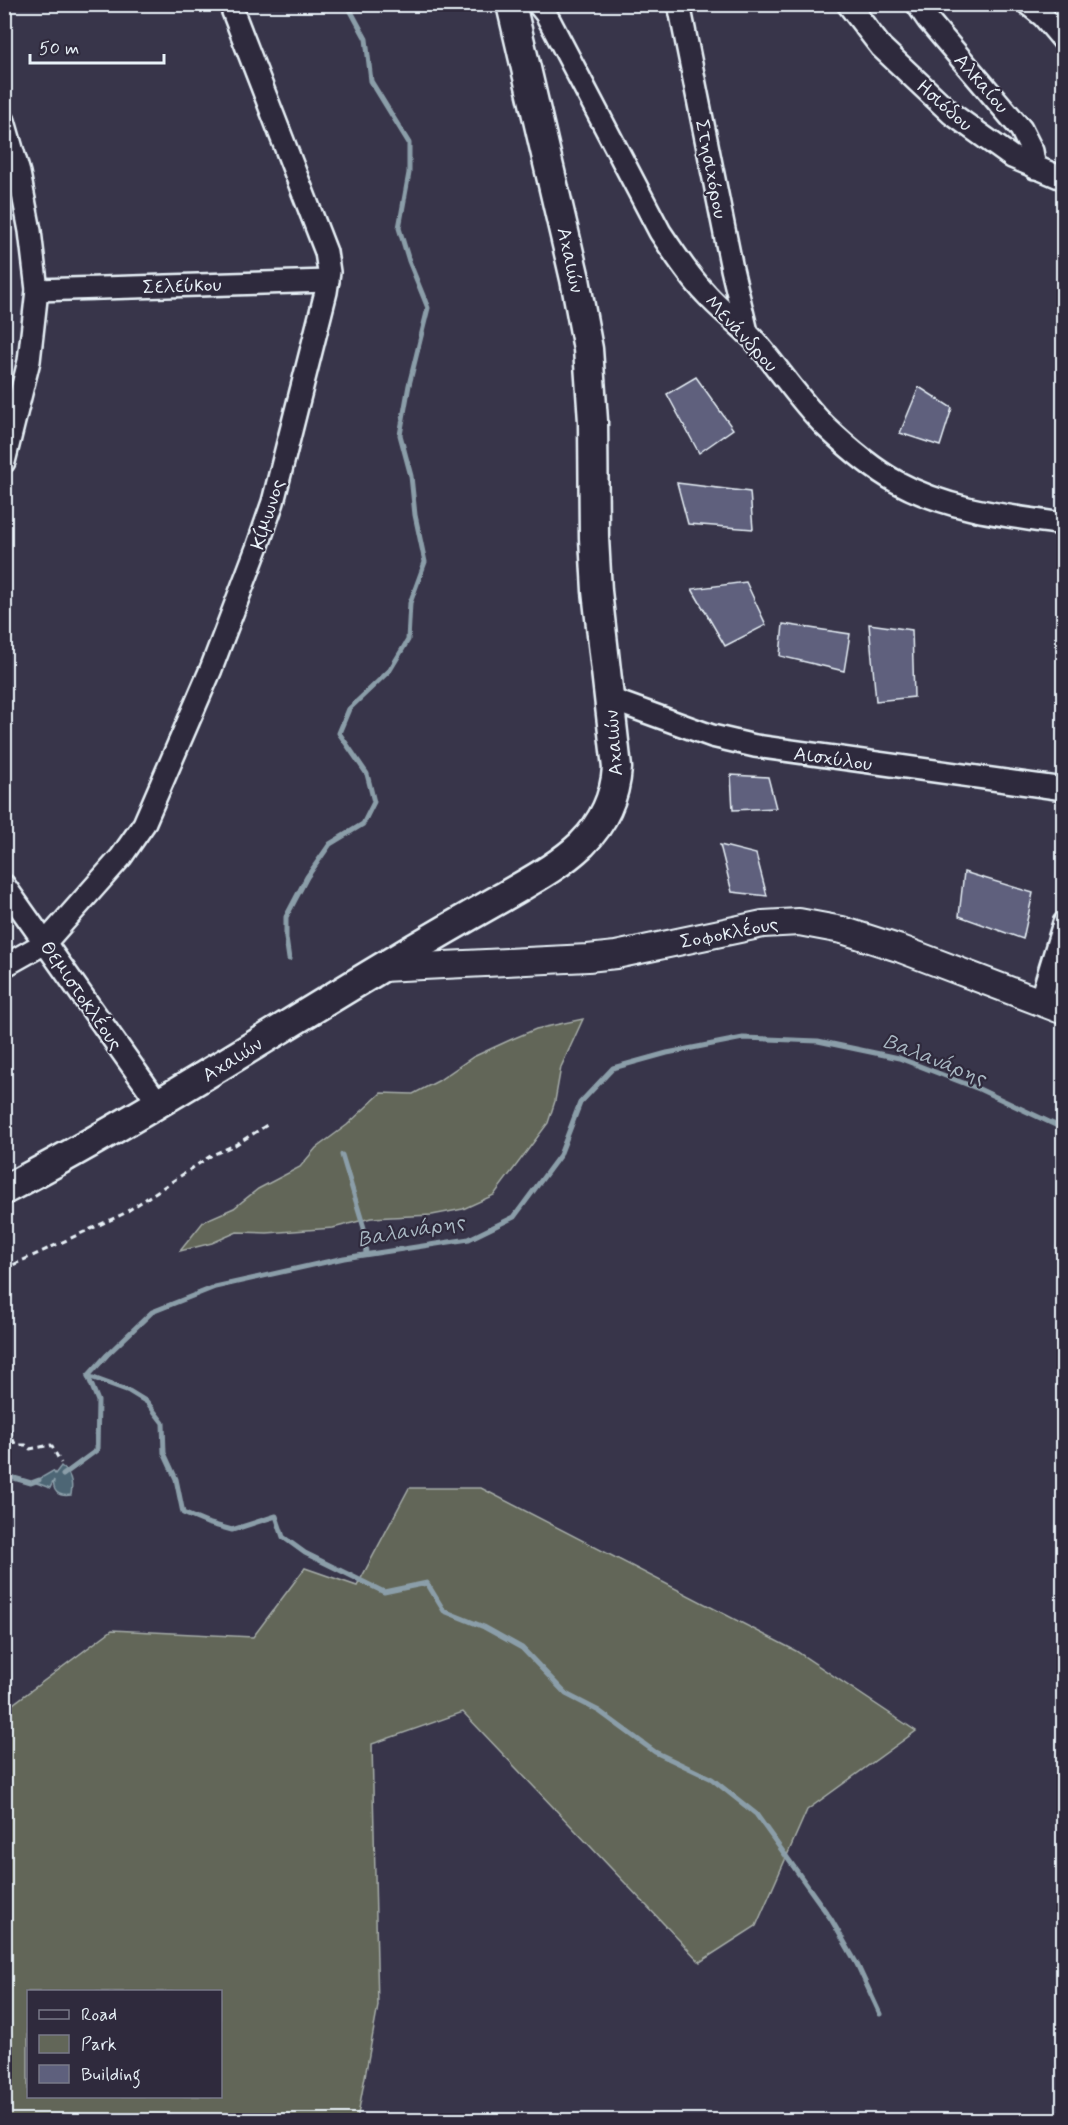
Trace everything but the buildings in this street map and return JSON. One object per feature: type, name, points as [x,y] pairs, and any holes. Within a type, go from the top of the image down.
[{"type":"main road","name":"Αχαιών","points":[[4,1190],[98,1141],[381,968],[547,870],[575,850],[590,835],[609,807],[615,788],[617,768],[597,580],[593,421],[588,350],[575,279],[511,4]]},
{"type":"street","name":"Κίμωνος","points":[[4,966],[45,943],[135,840],[160,789],[211,669],[270,511],[328,281],[326,252],[230,4]]},
{"type":"street","name":"Μενάνδρου","points":[[538,4],[546,14],[660,232],[706,295],[747,332],[825,426],[896,482],[942,500],[987,513],[1064,524]]},
{"type":"street","name":"Στησιχόρου","points":[[680,4],[727,245],[747,332]]},
{"type":"street","name":"Ησιόδου","points":[[848,4],[881,47],[952,114],[1001,150],[1035,168],[1064,178]]},
{"type":"street","name":"Αλκαίου","points":[[917,4],[1021,129],[1032,151],[1035,168]]},
{"type":"street","points":[[1028,4],[1043,16],[1064,41]]},
{"type":"street","points":[[4,121],[19,173],[30,231],[37,290],[29,362],[4,462]]},
{"type":"street","name":"Σελεύκου","points":[[37,290],[328,281]]},
{"type":"street","name":"Αισχύλου","points":[[610,699],[712,736],[755,746],[1064,789]]},
{"type":"street","name":"Θεμιστοκλέους","points":[[4,885],[159,1104]]},
{"type":"street","name":"Σοφοκλέους","points":[[381,968],[616,955],[763,924],[800,922],[842,930],[901,949],[1064,1011]]},
{"type":"street","points":[[1040,1002],[1064,923]]},
{"type":"path","points":[[4,1269],[123,1214],[212,1155],[235,1145],[267,1125]]},
{"type":"path","points":[[4,1380],[9,1386],[4,1408],[14,1442],[17,1445],[26,1445],[30,1449],[51,1445],[61,1463]]},
{"type":"green space","points":[[583,1019],[561,1067],[555,1101],[548,1123],[494,1195],[463,1209],[432,1215],[371,1218],[333,1228],[267,1233],[237,1232],[212,1243],[180,1251],[204,1221],[234,1208],[258,1189],[300,1167],[316,1148],[347,1125],[381,1093],[413,1094],[438,1081],[473,1057],[510,1040],[536,1029]]},
{"type":"green space","points":[[409,1488],[481,1488],[796,1651],[916,1731],[807,1810],[756,1926],[700,1962],[463,1712],[372,1744],[378,2006],[357,2120],[5,2120],[5,1710],[112,1630],[253,1637],[305,1568],[357,1586]]},
{"type":"water","points":[[61,1466],[70,1479],[71,1495],[57,1492],[54,1480],[50,1488],[34,1482],[53,1471],[55,1474]]},
{"type":"waterway","points":[[289,959],[286,917],[307,877],[330,844],[363,824],[374,802],[367,774],[339,733],[349,709],[390,670],[408,640],[410,603],[425,562],[415,515],[411,476],[400,435],[409,385],[428,308],[409,261],[399,228],[409,173],[409,143],[371,81],[366,39],[347,4]]},
{"type":"waterway","name":"Βαλανάρης","points":[[63,1475],[97,1450],[98,1401],[88,1376],[152,1312],[215,1287],[344,1258],[469,1239],[514,1217],[560,1155],[580,1103],[613,1068],[667,1053],[743,1038],[818,1041],[899,1058],[979,1089],[1064,1129]]},
{"type":"waterway","points":[[342,1155],[364,1228],[366,1254]]},
{"type":"waterway","points":[[88,1376],[129,1391],[147,1402],[163,1423],[164,1453],[176,1479],[183,1513],[232,1530],[276,1516],[283,1537],[305,1553],[384,1592],[427,1583],[444,1611],[484,1627],[522,1648],[566,1694],[599,1711],[655,1752],[712,1779],[756,1814],[831,1919],[857,1964],[880,2014]]},
{"type":"waterway","name":"Βαλανάρης","points":[[4,1475],[31,1483],[39,1480]]}]
